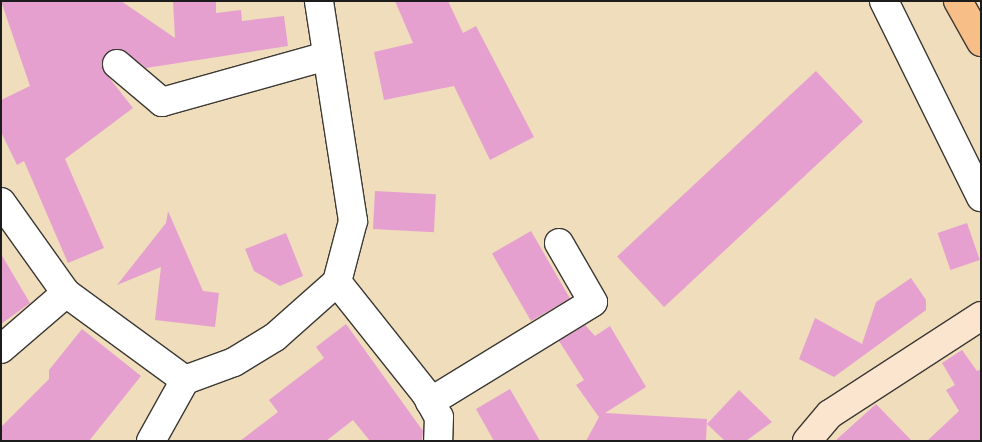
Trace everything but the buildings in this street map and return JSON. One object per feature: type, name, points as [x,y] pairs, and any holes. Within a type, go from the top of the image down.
[{"type":"highway","points":[[958,1],[981,42]]},
{"type":"street","points":[[151,441],[185,380],[234,362],[275,337],[337,282],[353,221],[319,1]]},
{"type":"street","points":[[884,1],[981,197]]},
{"type":"street","points":[[117,64],[162,102],[326,56]]},
{"type":"street","points":[[1,202],[66,293],[185,380]]},
{"type":"street","points":[[430,402],[593,302],[559,243]]},
{"type":"street","points":[[337,282],[430,402],[439,417],[438,441]]},
{"type":"street","points":[[1,350],[66,293]]},
{"type":"street","points":[[807,441],[830,414],[981,316]]}]
